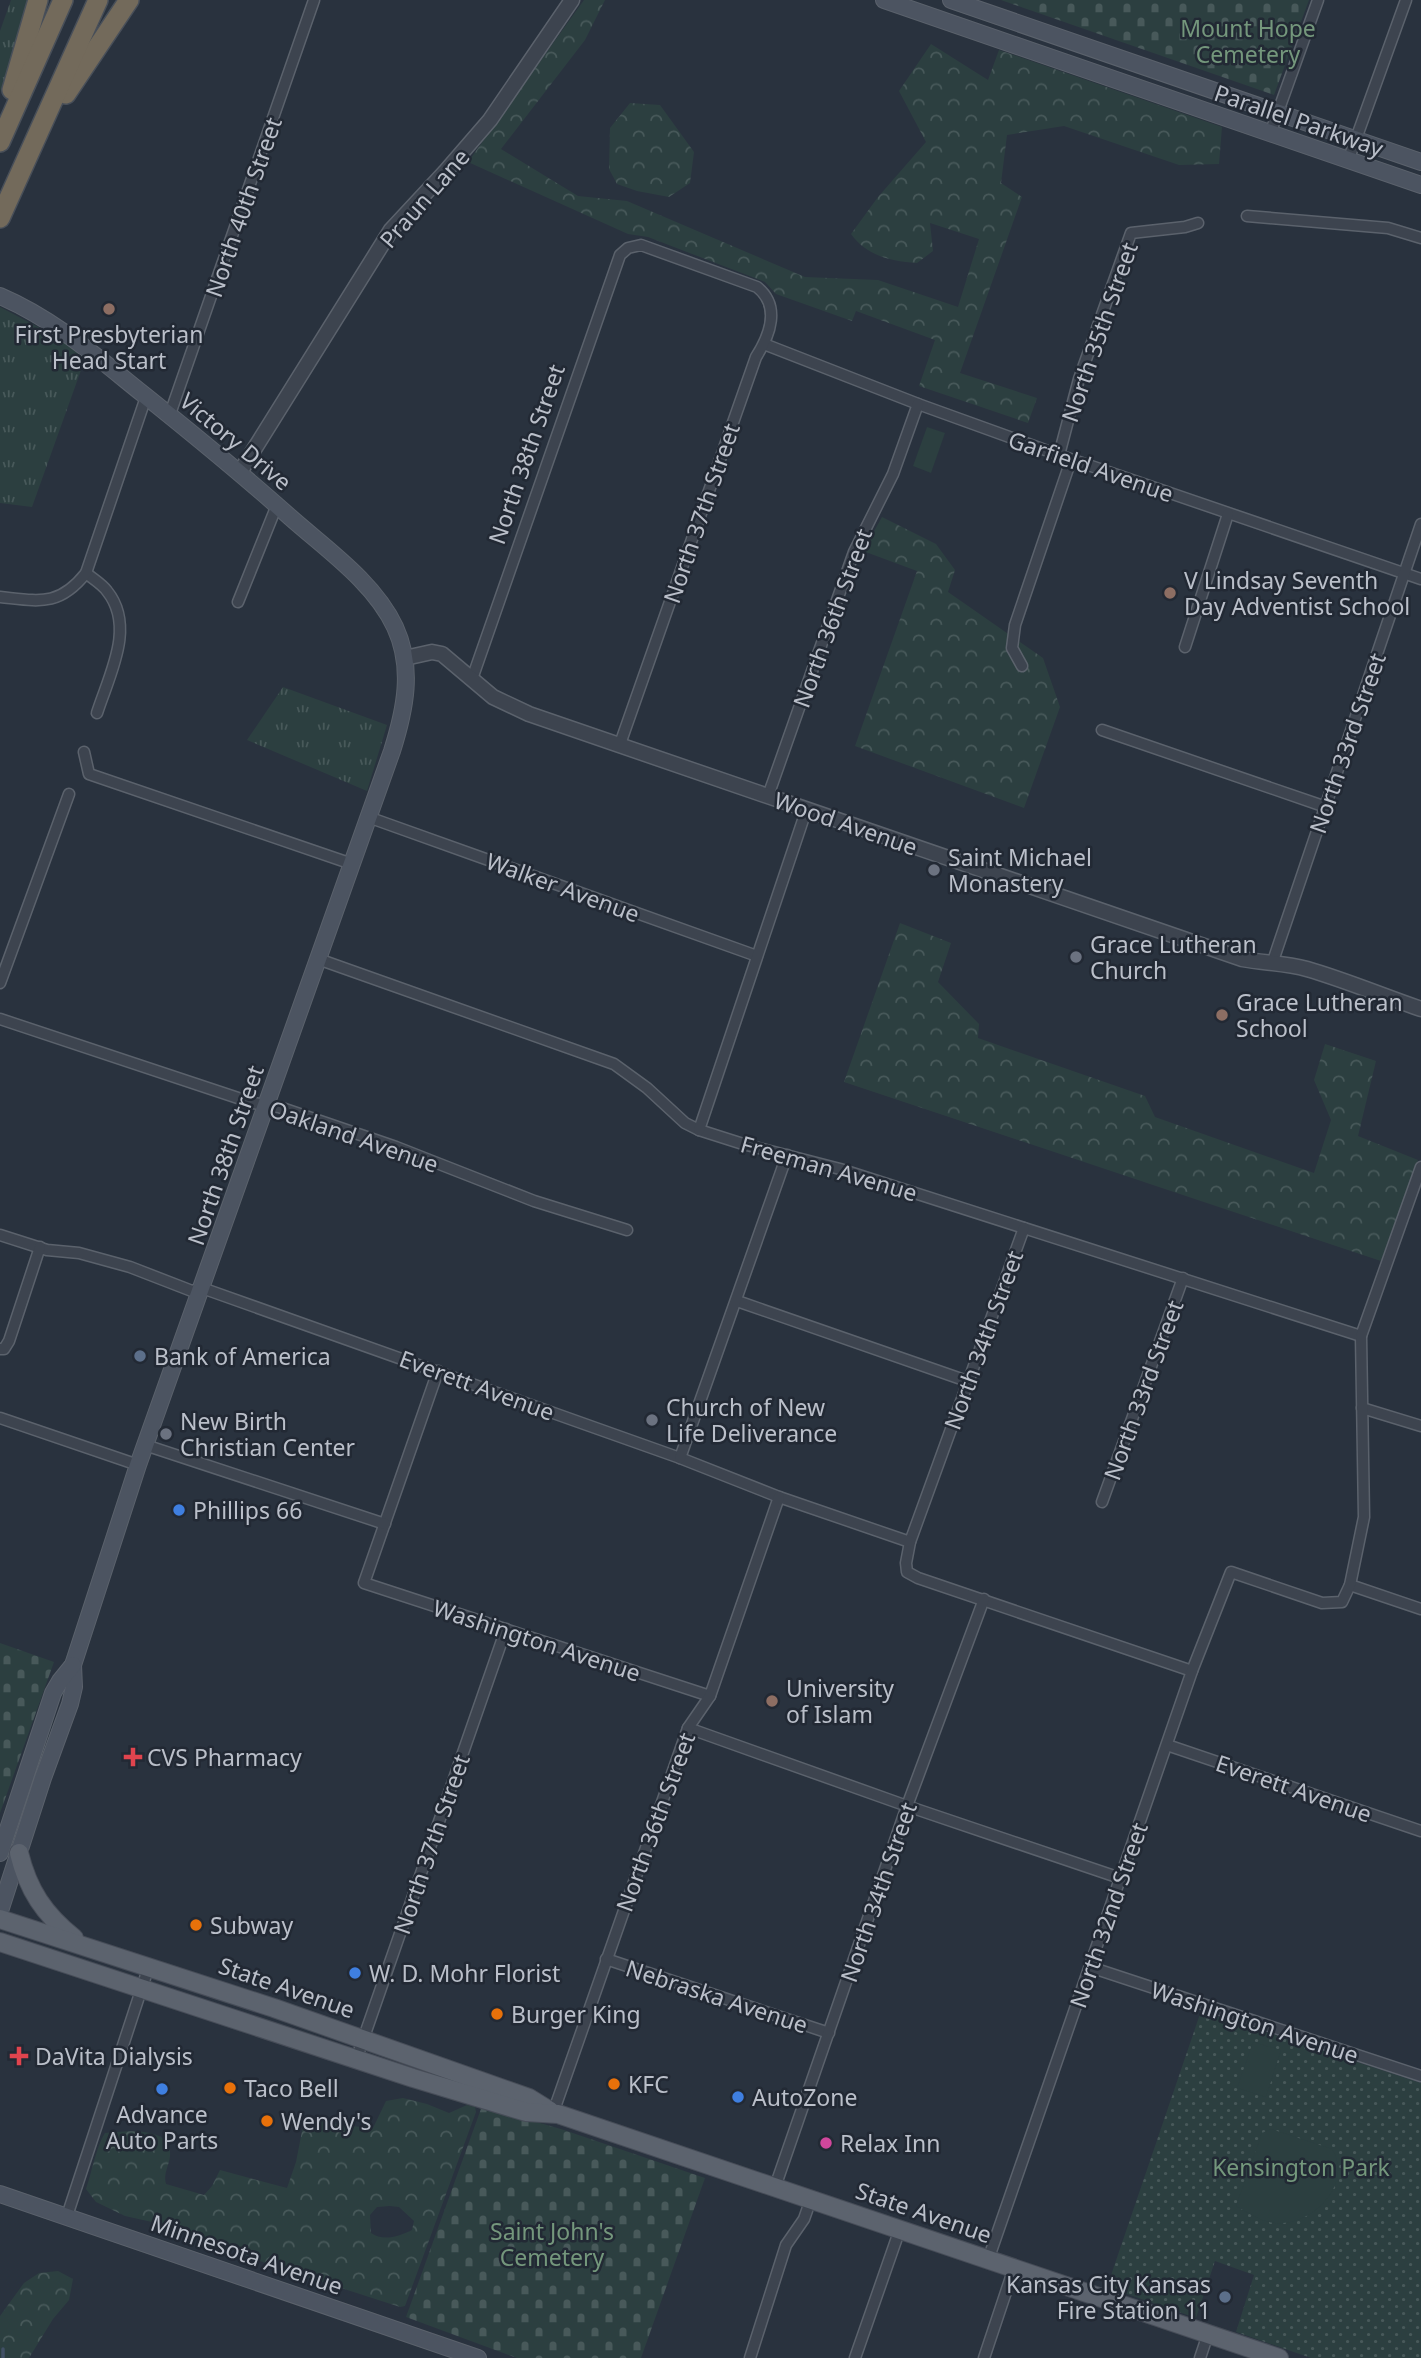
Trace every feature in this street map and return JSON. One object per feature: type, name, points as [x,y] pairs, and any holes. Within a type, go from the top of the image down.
[{"type":"highway","points":[[0,133],[38,0]]},
{"type":"highway","points":[[0,142],[63,0]]},
{"type":"highway","points":[[0,218],[98,0]]},
{"type":"highway","points":[[36,138],[129,0]]},
{"type":"main road","name":"Parallel Parkway","points":[[884,0],[1421,185]]},
{"type":"main road","name":"Parallel Parkway","points":[[951,0],[1421,162]]},
{"type":"main road","name":"Victory Drive","points":[[0,296],[65,331],[240,472],[370,590],[394,626],[405,657]]},
{"type":"main road","name":"North 38th Street","points":[[0,1911],[70,1704],[74,1687],[73,1665],[138,1465],[401,722],[406,697],[405,657]]},
{"type":"main road","name":"North 38th Street","points":[[0,1853],[53,1693],[73,1665]]},
{"type":"main road","points":[[19,1853],[24,1875],[37,1902],[47,1915],[82,1945]]},
{"type":"main road","name":"State Avenue","points":[[0,1919],[149,1966],[363,2039],[529,2098],[553,2113],[1279,2358]]},
{"type":"main road","name":"State Avenue","points":[[0,1941],[356,2060],[526,2112],[553,2113]]},
{"type":"main road","name":"Minnesota Avenue","points":[[0,2194],[478,2358]]},
{"type":"street","name":"North 40th Street","points":[[170,414],[314,0]]},
{"type":"street","name":"Praun Lane","points":[[240,472],[385,238],[490,120],[572,0]]},
{"type":"street","points":[[1270,134],[1318,0]]},
{"type":"street","points":[[1348,161],[1406,0]]},
{"type":"street","points":[[1247,216],[1388,228],[1421,238]]},
{"type":"street","name":"North 35th Street","points":[[1059,455],[1079,379],[1131,233],[1185,228],[1198,223]]},
{"type":"street","name":"North 37th Street","points":[[620,744],[756,357],[764,344],[769,329],[771,304],[768,296],[757,287],[653,248],[640,245],[628,248]]},
{"type":"street","name":"North 38th Street","points":[[472,678],[620,256],[628,248]]},
{"type":"street","name":"Garfield Avenue","points":[[764,344],[1071,460],[1421,579]]},
{"type":"street","points":[[0,597],[41,601],[60,597],[75,587],[86,573],[146,397]]},
{"type":"street","name":"North 36th Street","points":[[768,796],[858,540],[893,474],[918,404]]},
{"type":"street","points":[[1022,666],[1012,649],[1015,625],[1071,460]]},
{"type":"street","points":[[238,601],[277,505]]},
{"type":"street","points":[[1185,647],[1228,514]]},
{"type":"street","name":"North 33rd Street","points":[[1273,961],[1421,524]]},
{"type":"street","points":[[86,573],[106,589],[116,604],[121,624],[120,642],[97,713]]},
{"type":"street","name":"Wood Avenue","points":[[405,657],[432,652],[442,654],[493,697],[521,710],[806,811],[1242,959],[1263,963],[1273,961],[1306,969],[1421,1008]]},
{"type":"street","points":[[1102,730],[1326,807]]},
{"type":"street","points":[[84,752],[89,774],[352,864]]},
{"type":"street","points":[[0,984],[69,794]]},
{"type":"street","points":[[699,1130],[806,811]]},
{"type":"street","name":"Walker Avenue","points":[[368,817],[757,956]]},
{"type":"street","name":"Freeman Avenue","points":[[318,959],[614,1064],[647,1088],[685,1123],[699,1130],[840,1169],[1361,1336]]},
{"type":"street","name":"Oakland Avenue","points":[[0,1019],[253,1103],[266,1104],[396,1147],[534,1201],[627,1230]]},
{"type":"street","points":[[680,1458],[787,1155]]},
{"type":"street","points":[[1421,1167],[1361,1336],[1364,1517],[1350,1585],[1421,1609]]},
{"type":"street","name":"North 34th Street","points":[[775,2187],[908,1806],[984,1599],[918,1578],[908,1572],[906,1563],[910,1542],[1024,1228]]},
{"type":"street","name":"Everett Avenue","points":[[0,1234],[40,1247],[79,1253],[130,1267],[192,1291],[202,1288],[910,1542]]},
{"type":"street","points":[[0,1349],[4,1349],[9,1341],[40,1247]]},
{"type":"street","name":"North 33rd Street","points":[[1102,1502],[1183,1278]]},
{"type":"street","points":[[737,1301],[967,1381]]},
{"type":"street","points":[[145,1445],[385,1524],[438,1371]]},
{"type":"street","points":[[1362,1408],[1421,1426]]},
{"type":"street","points":[[1,1421],[138,1465]]},
{"type":"street","name":"North 36th Street","points":[[553,2113],[688,1728],[710,1696],[779,1497]]},
{"type":"street","name":"Washington Avenue","points":[[385,1524],[364,1583],[710,1696]]},
{"type":"street","name":"North 32nd Street","points":[[988,2260],[1192,1671],[1231,1572],[1322,1603],[1342,1602],[1350,1585]]},
{"type":"street","points":[[984,1599],[1192,1671]]},
{"type":"street","name":"North 37th Street","points":[[356,2060],[506,1629]]},
{"type":"street","points":[[688,1728],[1120,1878]]},
{"type":"street","name":"Everett Avenue","points":[[1167,1745],[1421,1832]]},
{"type":"street","name":"Nebraska Avenue","points":[[606,1959],[829,2033]]},
{"type":"street","points":[[67,2216],[149,1966]]},
{"type":"street","name":"Washington Avenue","points":[[1090,1967],[1421,2076]]},
{"type":"street","points":[[750,2358],[786,2245],[804,2219],[811,2199]]},
{"type":"street","points":[[855,2358],[900,2229]]},
{"type":"street","points":[[984,2358],[1014,2268]]},
{"type":"street","points":[[1200,2358],[1208,2334]]},
{"type":"green space","points":[[11,0],[30,0],[0,92],[0,31]]},
{"type":"green space","points":[[584,0],[605,0],[585,40],[501,149],[578,196],[627,201],[805,277],[878,280],[958,307],[979,239],[930,223],[933,251],[917,263],[880,256],[864,248],[851,234],[878,197],[926,142],[899,91],[931,44],[988,80],[999,50],[1222,127],[1219,164],[1179,165],[1064,126],[1007,135],[1001,183],[1022,197],[960,373],[1037,398],[1028,423],[919,386],[935,340],[856,311],[852,321],[776,294],[765,282],[648,237],[628,234],[468,162]]},
{"type":"green space","name":"Mount Hope Cemetery","points":[[1001,0],[1309,0],[1274,95]]},
{"type":"green space","points":[[630,103],[660,105],[694,152],[690,183],[669,197],[617,184],[609,169],[610,128]]},
{"type":"green space","points":[[0,307],[59,338],[85,359],[32,507],[0,503]]},
{"type":"green space","points":[[927,427],[945,433],[931,473],[913,466]]},
{"type":"green space","points":[[882,517],[936,544],[955,570],[948,592],[1043,658],[1060,707],[1024,808],[855,746],[917,571],[863,551]]},
{"type":"green space","points":[[283,687],[387,725],[367,791],[247,740]]},
{"type":"green space","points":[[900,923],[951,943],[938,982],[979,1024],[978,1038],[1145,1096],[1155,1117],[1314,1173],[1331,1120],[1314,1080],[1325,1044],[1376,1061],[1358,1136],[1418,1160],[1381,1261],[844,1082]]},
{"type":"green space","points":[[0,1643],[54,1662],[0,1813]]},
{"type":"green space","name":"Kensington Park","points":[[1201,2011],[1421,2083],[1421,2358],[1311,2358],[1236,2332],[1254,2275],[1215,2261],[1196,2318],[1107,2287]]},
{"type":"green space","points":[[1253,2042],[1281,2050],[1266,2097],[1237,2088]]},
{"type":"green space","points":[[403,2098],[449,2113],[467,2105],[475,2107],[476,2112],[405,2306],[400,2307],[270,2265],[179,2228],[125,2216],[96,2202],[86,2189],[105,2133],[135,2131],[156,2135],[164,2139],[169,2146],[166,2184],[204,2195],[220,2170],[287,2188],[296,2162],[303,2126],[311,2119],[373,2128],[386,2101]],"holes":[[[377,2207],[399,2207],[414,2221],[412,2230],[386,2238],[371,2233],[370,2215]]]},
{"type":"green space","name":"Saint John's Cemetery","points":[[482,2106],[564,2130],[705,2178],[641,2358],[517,2358],[406,2317]]},
{"type":"green space","points":[[1271,2129],[1332,2149],[1337,2162],[1338,2176],[1326,2201],[1303,2218],[1289,2222],[1265,2221],[1236,2206],[1262,2133]]},
{"type":"green space","points":[[58,2271],[73,2279],[69,2300],[53,2319],[29,2358],[0,2358],[0,2316],[24,2283],[39,2273]]},
{"type":"waterway","points":[[3,2349],[3,2358]]},
{"type":"place","name":"First Presbyterian Head Start","points":[[109,309]]},
{"type":"place","name":"V Lindsay Seventh Day Adventist School","points":[[1170,593]]},
{"type":"place","name":"Saint Michael Monastery","points":[[934,870]]},
{"type":"place","name":"Grace Lutheran Church","points":[[1076,957]]},
{"type":"place","name":"Grace Lutheran School","points":[[1222,1015]]},
{"type":"place","name":"Bank of America","points":[[140,1356]]},
{"type":"place","name":"Church of New Life Deliverance","points":[[652,1420]]},
{"type":"place","name":"New Birth Christian Center","points":[[166,1434]]},
{"type":"place","name":"Phillips 66","points":[[179,1510]]},
{"type":"place","name":"University of Islam","points":[[772,1701]]},
{"type":"place","name":"CVS Pharmacy","points":[[133,1757]]},
{"type":"place","name":"Subway","points":[[196,1925]]},
{"type":"place","name":"W. D. Mohr Florist","points":[[355,1973]]},
{"type":"place","name":"Burger King","points":[[497,2014]]},
{"type":"place","name":"DaVita Dialysis","points":[[19,2056]]},
{"type":"place","name":"KFC","points":[[614,2084]]},
{"type":"place","name":"Taco Bell","points":[[230,2088]]},
{"type":"place","name":"Advance Auto Parts","points":[[162,2089]]},
{"type":"place","name":"AutoZone","points":[[738,2097]]},
{"type":"place","name":"Wendy's","points":[[267,2121]]},
{"type":"place","name":"Relax Inn","points":[[826,2143]]},
{"type":"place","name":"Kansas City Kansas Fire Station 11","points":[[1225,2297]]}]
